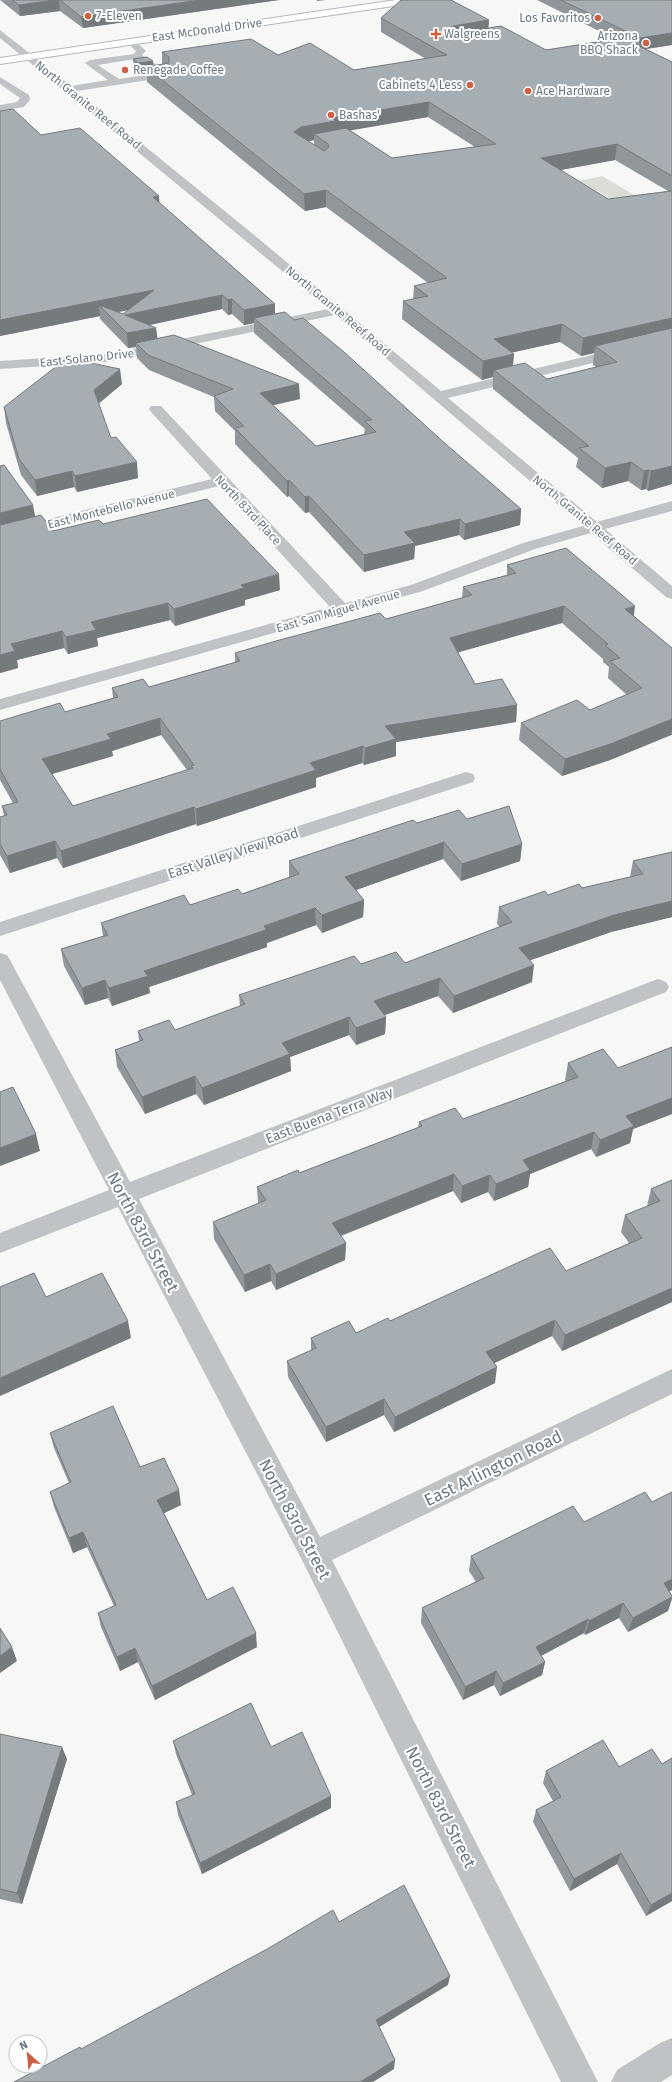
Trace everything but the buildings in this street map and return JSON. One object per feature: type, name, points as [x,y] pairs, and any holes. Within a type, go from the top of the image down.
[{"type":"main road","name":"East McDonald Drive","points":[[0,61],[414,0]]},
{"type":"street","name":"North Granite Reef Road","points":[[0,33],[5,42],[29,57],[69,89],[337,310],[672,594]]},
{"type":"street","points":[[131,42],[141,51],[137,56]]},
{"type":"street","points":[[69,89],[166,75],[137,56],[90,63],[117,82]]},
{"type":"street","points":[[152,77],[164,84]]},
{"type":"street","points":[[0,80],[25,98],[23,102]]},
{"type":"street","points":[[0,105],[23,102]]},
{"type":"street","points":[[0,108],[16,106],[23,102]]},
{"type":"street","name":"East Solano Drive","points":[[0,365],[108,358],[337,310]]},
{"type":"street","points":[[438,396],[672,340]]},
{"type":"street","name":"North 83rd Place","points":[[156,409],[342,610]]},
{"type":"street","name":"East Montebello Avenue","points":[[0,536],[221,481]]},
{"type":"street","name":"East San Miguel Avenue","points":[[0,705],[417,588],[529,546],[672,506]]},
{"type":"street","name":"East Valley View Road","points":[[0,929],[466,778]]},
{"type":"street","name":"North 83rd Street","points":[[0,960],[314,1554],[580,2082]]},
{"type":"street","name":"East Buena Terra Way","points":[[0,1243],[658,987]]},
{"type":"street","name":"East Arlington Road","points":[[314,1554],[672,1381]]},
{"type":"street","points":[[630,2082],[672,2055]]},
{"type":"shaded area","points":[[602,176],[636,196],[613,200],[579,181]]},
{"type":"place","name":"7-Eleven","points":[[88,16]]},
{"type":"place","name":"Los Favoritos","points":[[598,18]]},
{"type":"place","name":"Walgreens","points":[[436,34]]},
{"type":"place","name":"Arizona BBQ Shack","points":[[646,43]]},
{"type":"place","name":"Renegade Coffee","points":[[125,70]]},
{"type":"place","name":"Cabinets 4 Less","points":[[470,85]]},
{"type":"place","name":"Ace Hardware","points":[[528,91]]},
{"type":"place","name":"Bashas'","points":[[331,115]]}]
